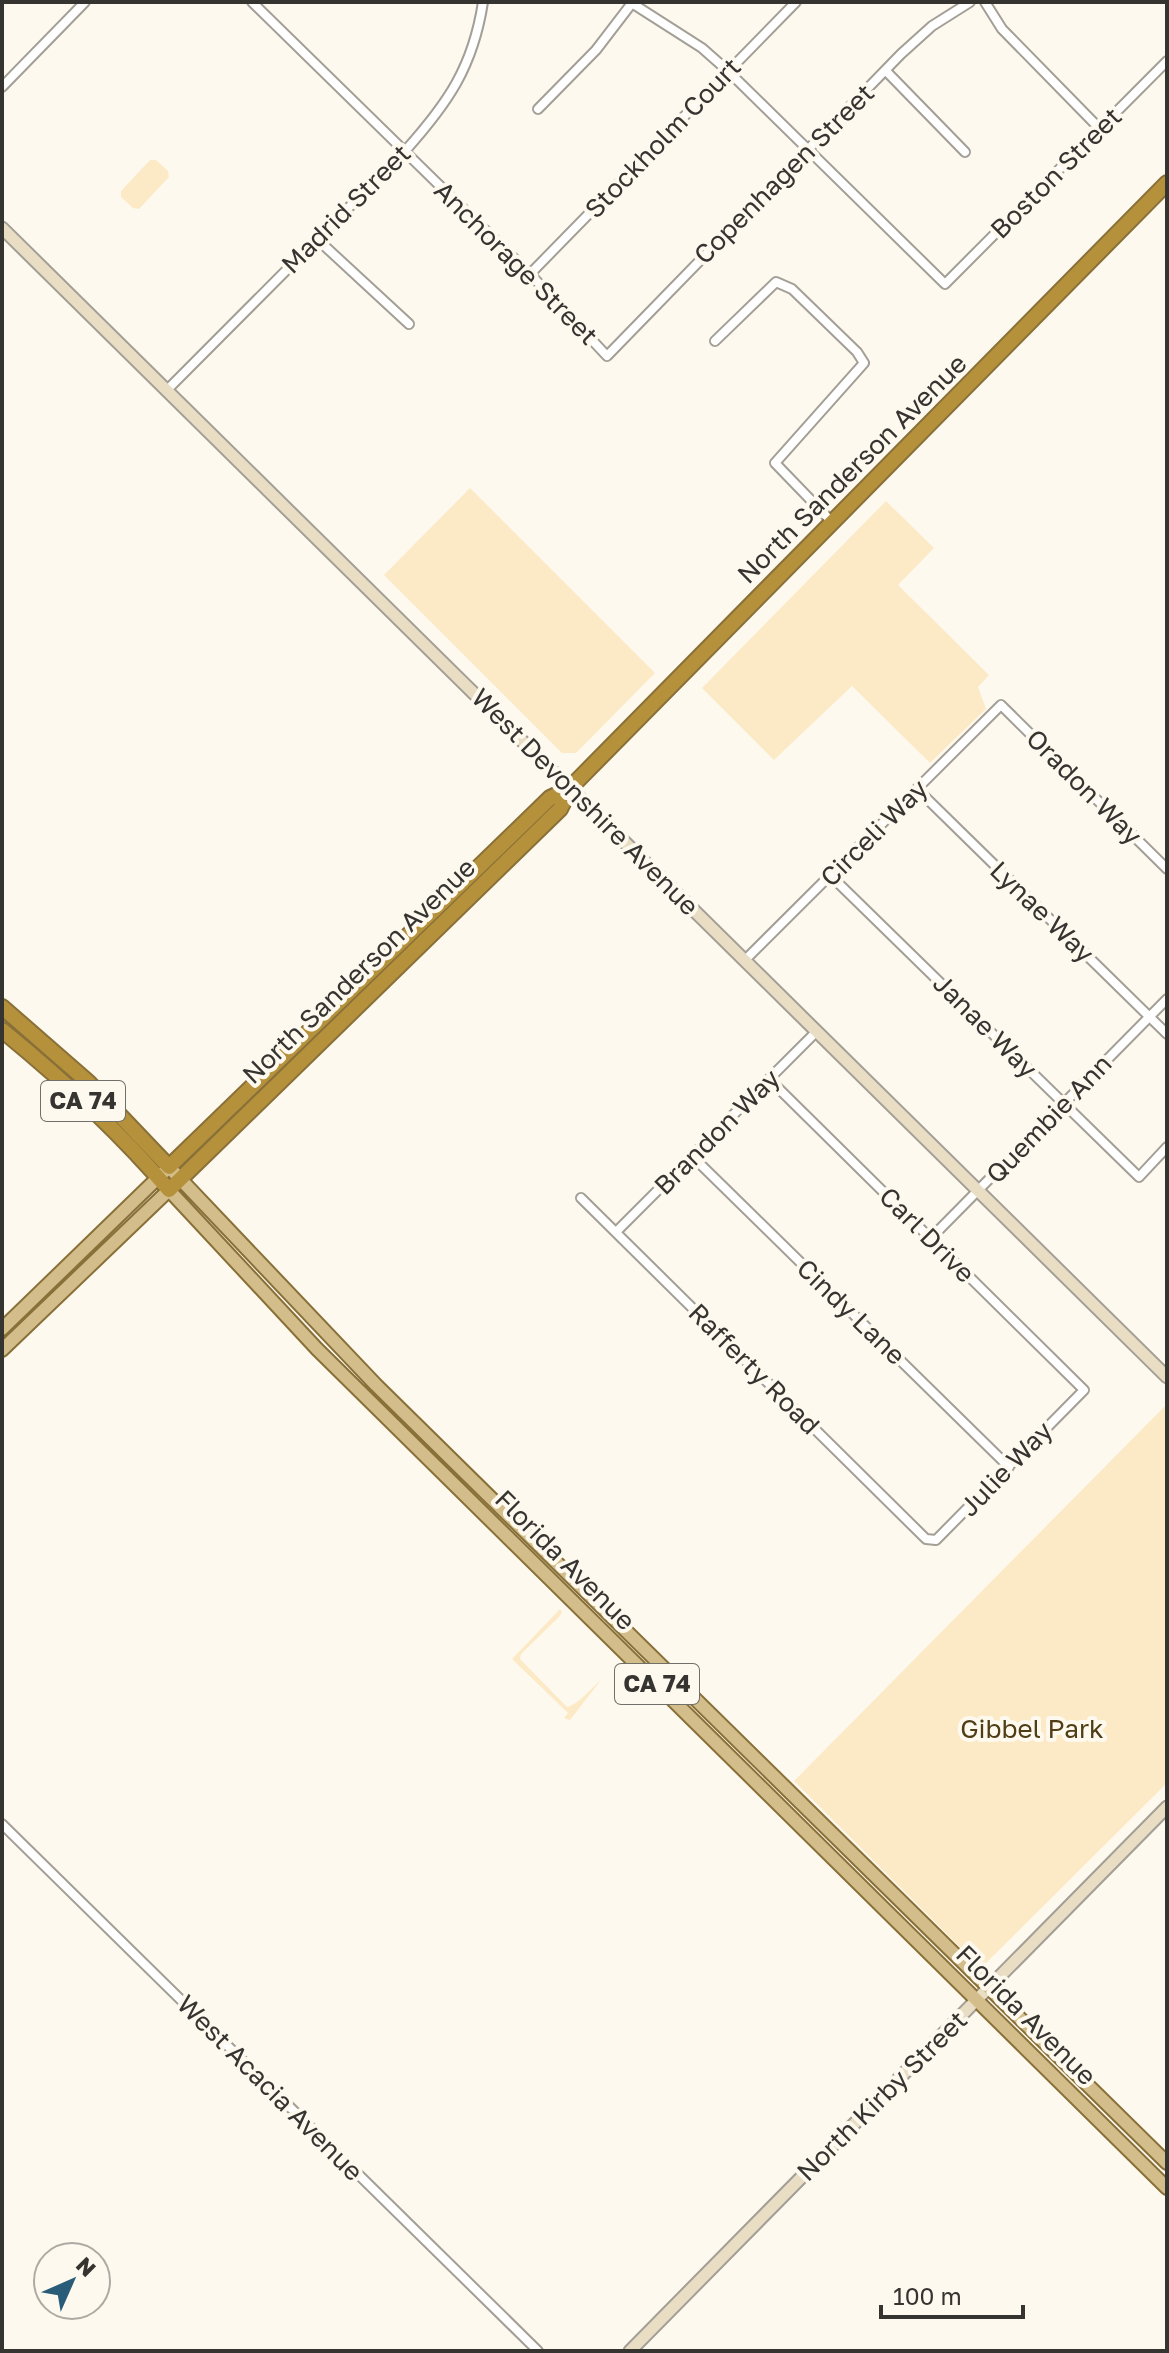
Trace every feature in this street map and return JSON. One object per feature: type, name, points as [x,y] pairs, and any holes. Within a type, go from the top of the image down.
[{"type":"highway","name":"North Sanderson Avenue","points":[[164,1172],[550,798],[571,787],[1167,183]]},
{"type":"highway","name":"North Sanderson Avenue","points":[[175,1185],[560,809],[571,787]]},
{"type":"highway","name":"Florida Avenue","points":[[2,1007],[88,1082],[175,1185]]},
{"type":"highway","name":"Florida Avenue","points":[[2,1030],[164,1172]]},
{"type":"highway","points":[[274,1089],[270,1080],[308,1031],[316,1032],[290,1073]]},
{"type":"main road","points":[[2,1329],[164,1172]]},
{"type":"main road","points":[[6,1346],[175,1185]]},
{"type":"main road","name":"Florida Avenue","points":[[175,1185],[317,1349],[1167,2188]]},
{"type":"main road","name":"Florida Avenue","points":[[175,1185],[1167,2165]]},
{"type":"main road","points":[[6,1346],[8,1334],[45,1296],[59,1273]]},
{"type":"main road","points":[[646,1674],[662,1680],[703,1719],[712,1715]]},
{"type":"main road","points":[[723,1749],[734,1751],[756,1774],[767,1779],[776,1778]]},
{"type":"main road","points":[[1072,2094],[1098,2109],[1149,2160],[1167,2165]]},
{"type":"main road","points":[[1147,2168],[1167,2178]]},
{"type":"street","points":[[2,87],[85,2]]},
{"type":"street","name":"Anchorage Street","points":[[252,2],[530,274],[607,356]]},
{"type":"street","name":"Madrid Street","points":[[167,390],[405,151],[439,112],[465,70],[483,2]]},
{"type":"street","name":"Stockholm Court","points":[[530,274],[796,2]]},
{"type":"street","name":"Copenhagen Street","points":[[607,356],[807,148],[932,26],[970,2]]},
{"type":"street","points":[[985,2],[1002,29],[1100,129]]},
{"type":"street","points":[[538,109],[596,50],[631,3],[702,48],[807,148]]},
{"type":"street","name":"Boston Street","points":[[807,148],[945,284],[1167,61]]},
{"type":"street","points":[[886,71],[965,152]]},
{"type":"street","name":"West Devonshire Avenue","points":[[2,228],[1167,1377]]},
{"type":"street","points":[[317,239],[409,324]]},
{"type":"street","points":[[715,341],[776,282],[792,289],[857,352],[864,363],[775,463],[833,523]]},
{"type":"street","name":"Circeli Way","points":[[745,960],[1001,705]]},
{"type":"street","name":"Oradon Way","points":[[1001,705],[1167,869]]},
{"type":"street","name":"Lynae Way","points":[[917,789],[1167,1034]]},
{"type":"street","name":"Janae Way","points":[[831,876],[1139,1177],[1167,1147]]},
{"type":"street","name":"Quembie Ann","points":[[930,1239],[1167,999]]},
{"type":"street","name":"Brandon Way","points":[[616,1232],[817,1031]]},
{"type":"street","name":"Carl Drive","points":[[770,1080],[1084,1390]]},
{"type":"street","name":"Cindy Lane","points":[[693,1157],[1009,1467]]},
{"type":"street","name":"Rafferty Road","points":[[581,1198],[926,1539]]},
{"type":"street","name":"Julie Way","points":[[926,1539],[936,1540],[1084,1390]]},
{"type":"street","name":"North Kirby Street","points":[[630,2351],[1167,1807]]},
{"type":"street","name":"West Acacia Avenue","points":[[2,1824],[538,2351]]},
{"type":"green space","points":[[150,160],[156,160],[168,171],[169,177],[139,209],[133,208],[121,197],[121,191]]},
{"type":"green space","points":[[470,488],[655,673],[576,753],[562,753],[384,575]]},
{"type":"green space","points":[[886,501],[934,548],[898,585],[989,675],[978,687],[986,709],[930,763],[852,686],[774,760],[702,688]]},
{"type":"green space","name":"Gibbel Park","points":[[1167,1404],[1167,1783],[986,1963],[973,1960],[794,1781]]},
{"type":"green space","points":[[560,1609],[560,1616],[521,1654],[520,1659],[567,1707],[601,1680],[570,1720],[564,1718],[568,1713],[512,1659]]}]
